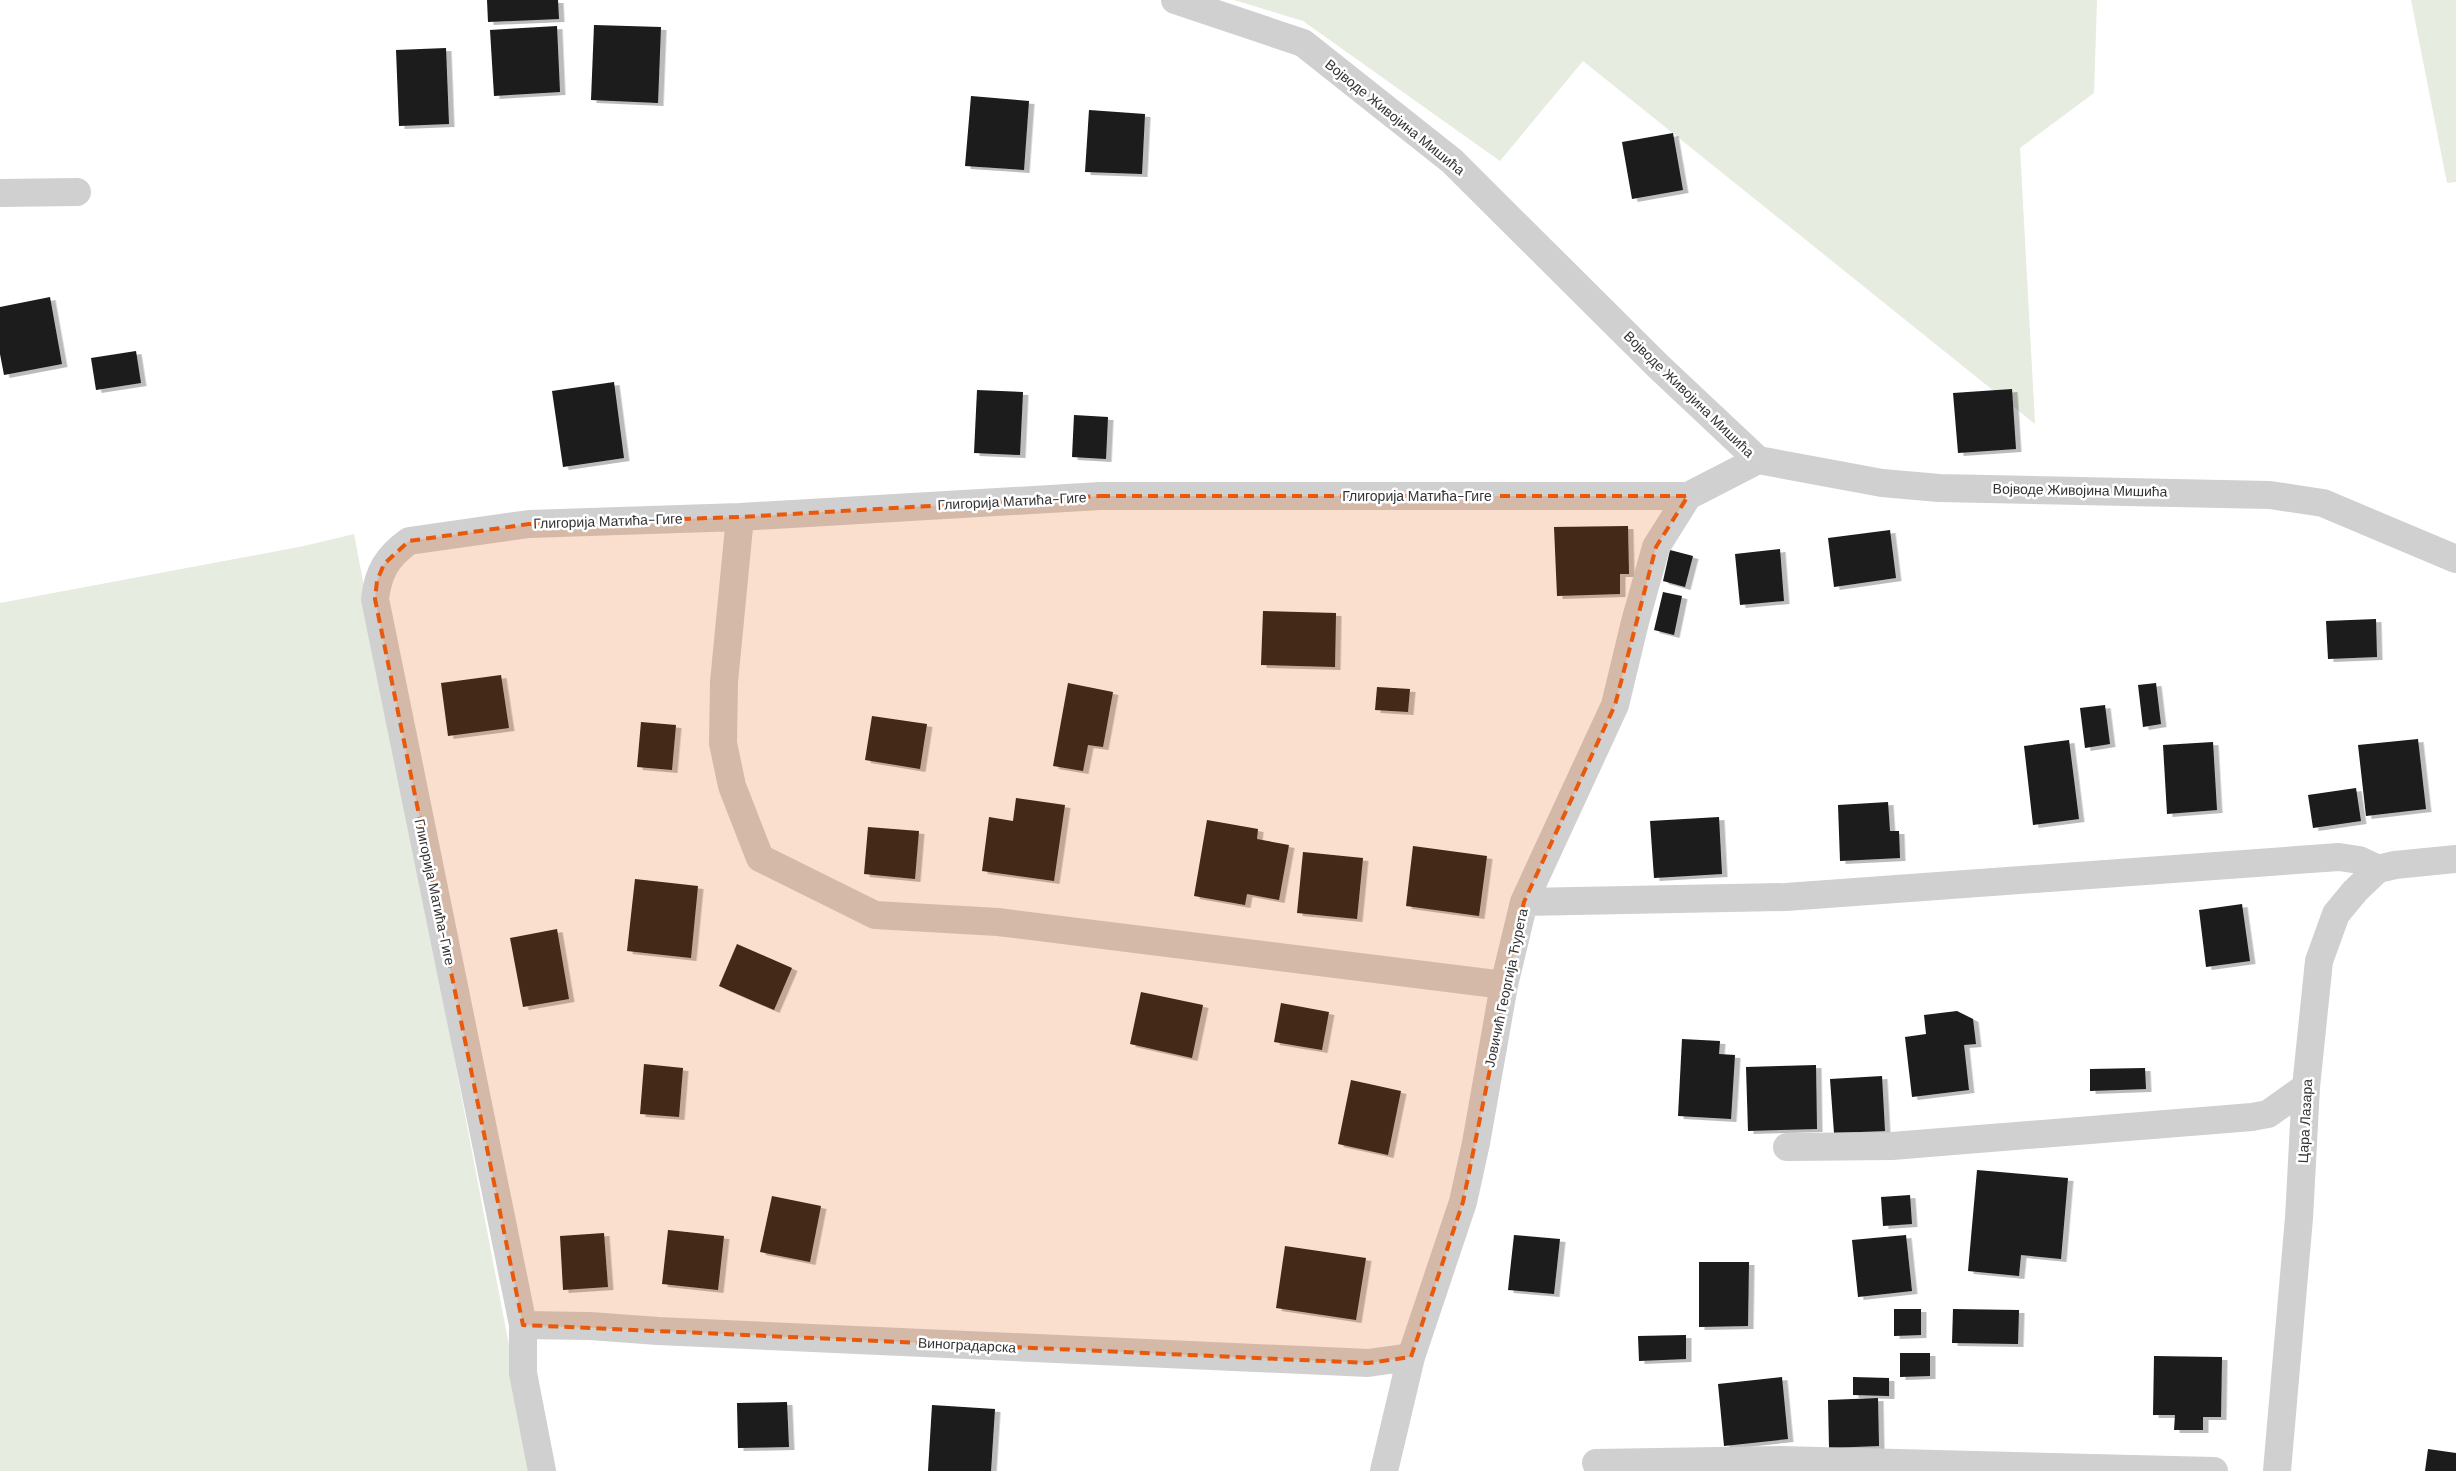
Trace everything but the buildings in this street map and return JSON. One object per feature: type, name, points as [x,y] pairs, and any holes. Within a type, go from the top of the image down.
[{"type":"street","name":"Војводе Живојина Мишића","points":[[1175,0],[1303,43],[1452,161],[1658,366],[1758,460],[1882,484],[1939,488],[2270,495],[2323,503],[2456,559]]},
{"type":"street","points":[[0,193],[77,192]]},
{"type":"street","name":"Глигорија Матића-Гиге","points":[[542,1471],[524,1373],[523,1325],[375,599],[377,581],[384,564],[396,551],[409,542],[529,524],[740,517],[1100,496],[1688,496],[1758,460]]},
{"type":"street","name":"Јовичић Георгија Ћурета","points":[[1384,1471],[1411,1357],[1463,1202],[1476,1143],[1504,985],[1524,902],[1587,770],[1615,705],[1656,547],[1688,496]]},
{"type":"street","points":[[740,517],[724,682],[723,743],[732,786],[760,858],[875,915],[998,922],[1504,985]]},
{"type":"street","points":[[1524,902],[1786,897],[2339,857],[2359,860],[2378,870]]},
{"type":"street","name":"Цара Лазара","points":[[2277,1471],[2299,1218],[2306,1087],[2319,962],[2336,914],[2354,890],[2378,870],[2395,865],[2456,859]]},
{"type":"street","points":[[1787,1147],[1892,1146],[2252,1117],[2268,1114],[2306,1087]]},
{"type":"street","name":"Виноградарска","points":[[523,1325],[590,1326],[678,1332],[1368,1363],[1411,1357]]},
{"type":"street","points":[[1596,1463],[1780,1460],[2214,1471]]},
{"type":"highlighted area","points":[[1100,496],[1688,496],[1656,547],[1615,705],[1524,902],[1463,1202],[1411,1357],[1368,1363],[523,1325],[375,599],[377,581],[384,564],[409,541],[529,524],[740,517]]},
{"type":"shaded area","points":[[1234,0],[2097,0],[2094,93],[2020,148],[2035,424],[1583,61],[1500,161],[1303,21]]},
{"type":"shaded area","points":[[2411,0],[2456,0],[2456,182],[2447,183]]},
{"type":"shaded area","points":[[354,534],[533,1471],[0,1471],[0,603],[304,546]]}]
